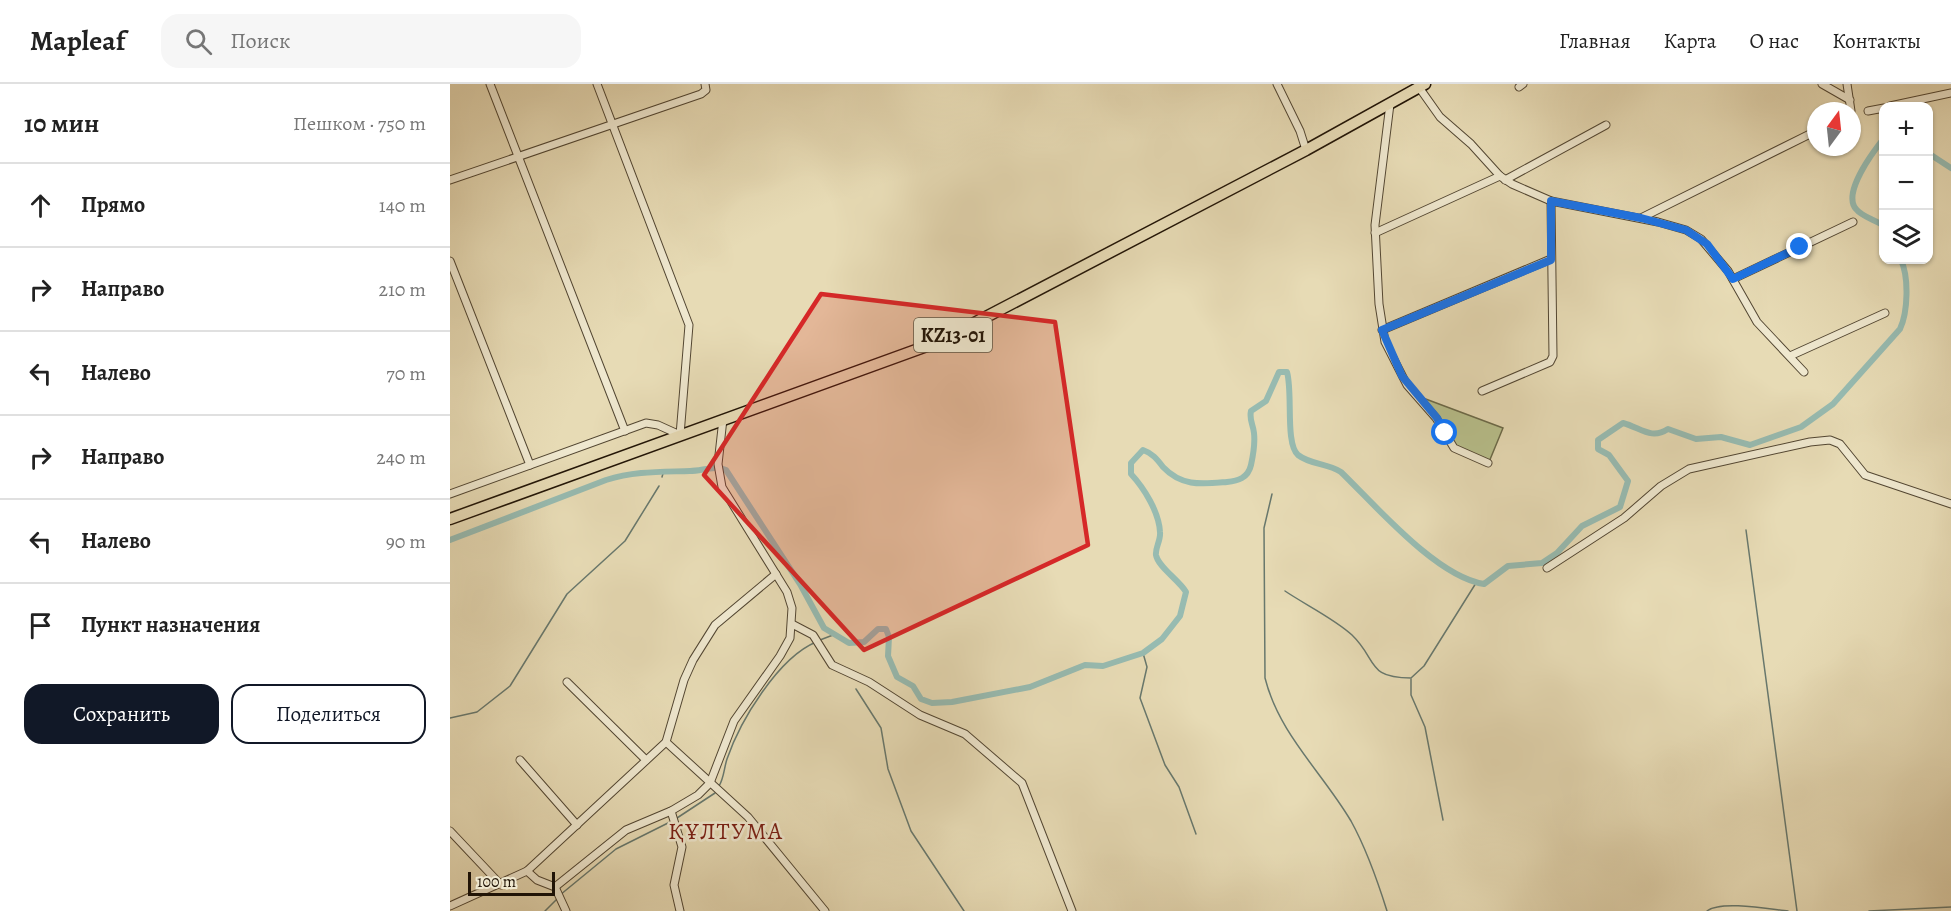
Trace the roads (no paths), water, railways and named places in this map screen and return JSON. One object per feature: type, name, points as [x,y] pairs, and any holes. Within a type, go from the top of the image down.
[{"type":"highway","name":"KZ13-01","points":[[450,519],[914,351],[965,330],[1306,150],[1420,85]]},
{"type":"street","points":[[490,84],[625,431]]},
{"type":"street","points":[[450,494],[646,423],[658,425],[680,435],[689,326],[597,84]]},
{"type":"street","points":[[450,180],[701,94],[706,90],[705,84]]},
{"type":"street","points":[[1276,84],[1300,131],[1306,150]]},
{"type":"street","points":[[1822,84],[1850,100]]},
{"type":"street","points":[[1847,84],[1850,100]]},
{"type":"street","points":[[1420,85],[1440,117],[1471,144],[1503,178],[1551,201],[1641,218],[1694,234],[1707,244],[1733,279],[1757,322],[1804,372]]},
{"type":"street","points":[[1909,102],[1951,93]]},
{"type":"street","points":[[1390,104],[1375,233],[1382,330],[1398,371],[1437,418],[1450,443],[1459,451],[1488,463]]},
{"type":"street","points":[[1868,111],[1879,109]]},
{"type":"street","points":[[1375,233],[1503,178],[1606,125]]},
{"type":"street","points":[[1641,218],[1807,135]]},
{"type":"street","points":[[1482,391],[1552,359],[1554,351],[1551,201]]},
{"type":"street","points":[[1733,279],[1853,222]]},
{"type":"street","points":[[1382,330],[1551,260]]},
{"type":"street","points":[[450,261],[530,465]]},
{"type":"street","points":[[1790,356],[1885,313]]},
{"type":"street","points":[[555,887],[626,830],[671,811],[698,795],[710,783],[734,721],[780,656],[789,638],[792,624],[787,592],[722,487],[718,468],[723,419]]},
{"type":"street","points":[[1547,568],[1624,518],[1661,486],[1689,469],[1817,440],[1840,444],[1865,475],[1951,504]]},
{"type":"street","points":[[450,906],[469,895],[501,885],[527,872],[666,742],[684,680],[693,660],[715,625],[776,574]]},
{"type":"street","points":[[792,624],[813,635],[832,665],[869,682],[920,715],[965,734],[1022,783],[1072,911]]},
{"type":"street","points":[[567,682],[646,760]]},
{"type":"street","points":[[666,742],[748,817],[825,911]]},
{"type":"street","points":[[520,760],[576,825]]},
{"type":"street","points":[[671,811],[682,847],[674,885],[680,911]]},
{"type":"street","points":[[450,831],[501,885]]},
{"type":"street","points":[[527,872],[537,880],[555,887],[566,911]]},
{"type":"waterway","points":[[1879,145],[1861,173],[1853,193],[1856,209],[1879,223]]},
{"type":"waterway","points":[[1933,156],[1951,168]]},
{"type":"waterway","points":[[450,540],[617,477],[648,472],[695,471],[713,468],[726,470],[800,584],[824,628],[849,643],[864,642],[878,629],[886,629],[889,637],[888,656],[897,677],[913,686],[921,699],[932,703],[952,702],[1030,687],[1085,665],[1103,666],[1143,653],[1162,639],[1180,616],[1186,592],[1158,560],[1156,552],[1160,535],[1157,516],[1146,493],[1131,474],[1131,463],[1143,450],[1154,457],[1170,473],[1185,481],[1209,483],[1239,480],[1248,473],[1251,465],[1254,437],[1251,411],[1266,401],[1279,372],[1287,372],[1290,429],[1294,449],[1298,455],[1308,461],[1341,472],[1389,521],[1427,554],[1466,579],[1484,584],[1508,566],[1542,563],[1557,553],[1582,526],[1620,507],[1628,481],[1609,455],[1598,449],[1598,440],[1623,423],[1651,433],[1668,429],[1696,439],[1721,437],[1750,445],[1801,427],[1833,404],[1900,329],[1905,313],[1906,294],[1903,264]]},
{"type":"waterway","points":[[662,477],[664,470]]},
{"type":"waterway","points":[[450,718],[477,712],[510,686],[567,594],[625,541],[659,486]]},
{"type":"waterway","points":[[1272,494],[1264,528],[1265,678],[1280,717],[1302,752],[1340,803],[1357,832],[1387,911]]},
{"type":"waterway","points":[[1746,530],[1797,911]]},
{"type":"waterway","points":[[1285,591],[1345,629],[1360,644],[1379,671],[1386,675],[1411,678],[1424,666],[1476,583]]},
{"type":"waterway","points":[[820,640],[833,635]]},
{"type":"waterway","points":[[719,786],[733,744],[762,692],[788,662],[816,642]]},
{"type":"waterway","points":[[1143,653],[1147,667],[1140,698],[1165,765],[1179,787],[1196,834]]},
{"type":"waterway","points":[[1411,679],[1411,695],[1425,727],[1443,820]]},
{"type":"waterway","points":[[856,689],[881,728],[888,769],[911,831],[964,911]]},
{"type":"waterway","points":[[677,818],[715,793]]},
{"type":"waterway","points":[[560,895],[616,849],[670,822]]},
{"type":"waterway","points":[[545,911],[557,899]]},
{"type":"waterway","points":[[1707,911],[1723,906],[1788,911]]},
{"type":"waterway","points":[[1869,911],[1951,907]]},
{"type":"district","name":"ҚҰЛТУМА","points":[[726,831]]}]
